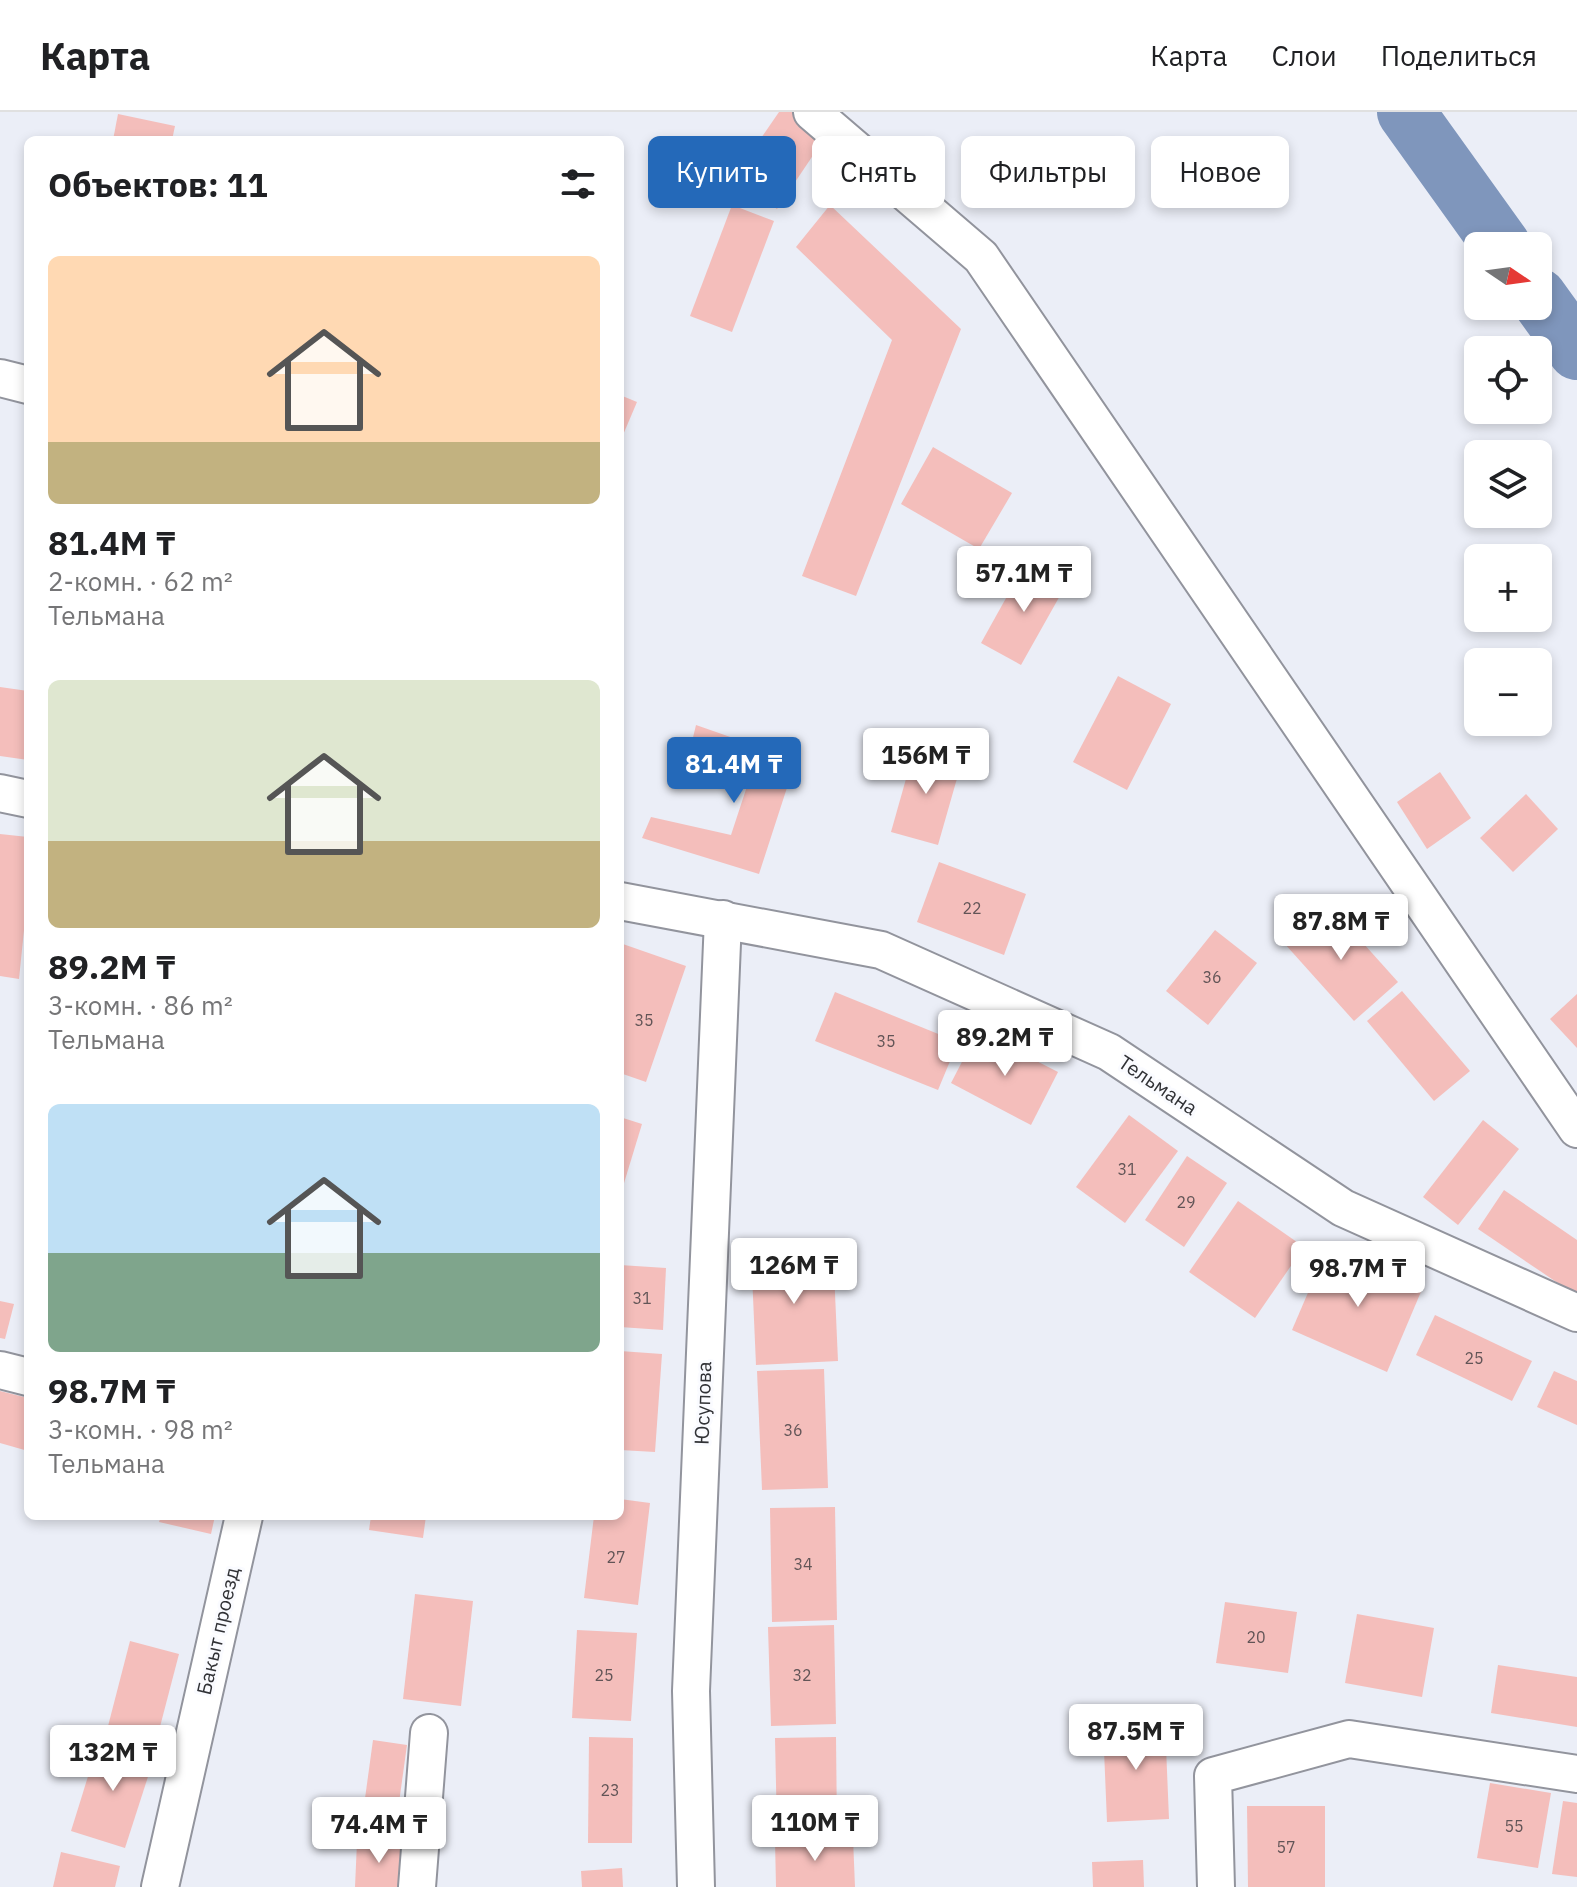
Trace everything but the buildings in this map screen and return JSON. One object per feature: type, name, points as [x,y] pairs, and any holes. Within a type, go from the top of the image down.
[{"type":"street","points":[[812,112],[981,257],[1577,1129]]},
{"type":"street","points":[[0,378],[24,384]]},
{"type":"street","points":[[0,793],[24,798]]},
{"type":"street","name":"Тельмана","points":[[624,902],[881,950],[1109,1052],[1343,1208],[1577,1313]]},
{"type":"street","name":"Юсупова","points":[[696,1887],[691,1691],[723,919]]},
{"type":"street","points":[[0,1370],[24,1376]]},
{"type":"street","name":"Бакыт проезд","points":[[160,1887],[243,1520]]},
{"type":"street","points":[[417,1887],[429,1733]]},
{"type":"street","points":[[1216,1887],[1213,1776],[1349,1739],[1577,1774]]},
{"type":"waterway","points":[[1406,112],[1492,232]]},
{"type":"waterway","points":[[1552,316],[1577,351]]}]
